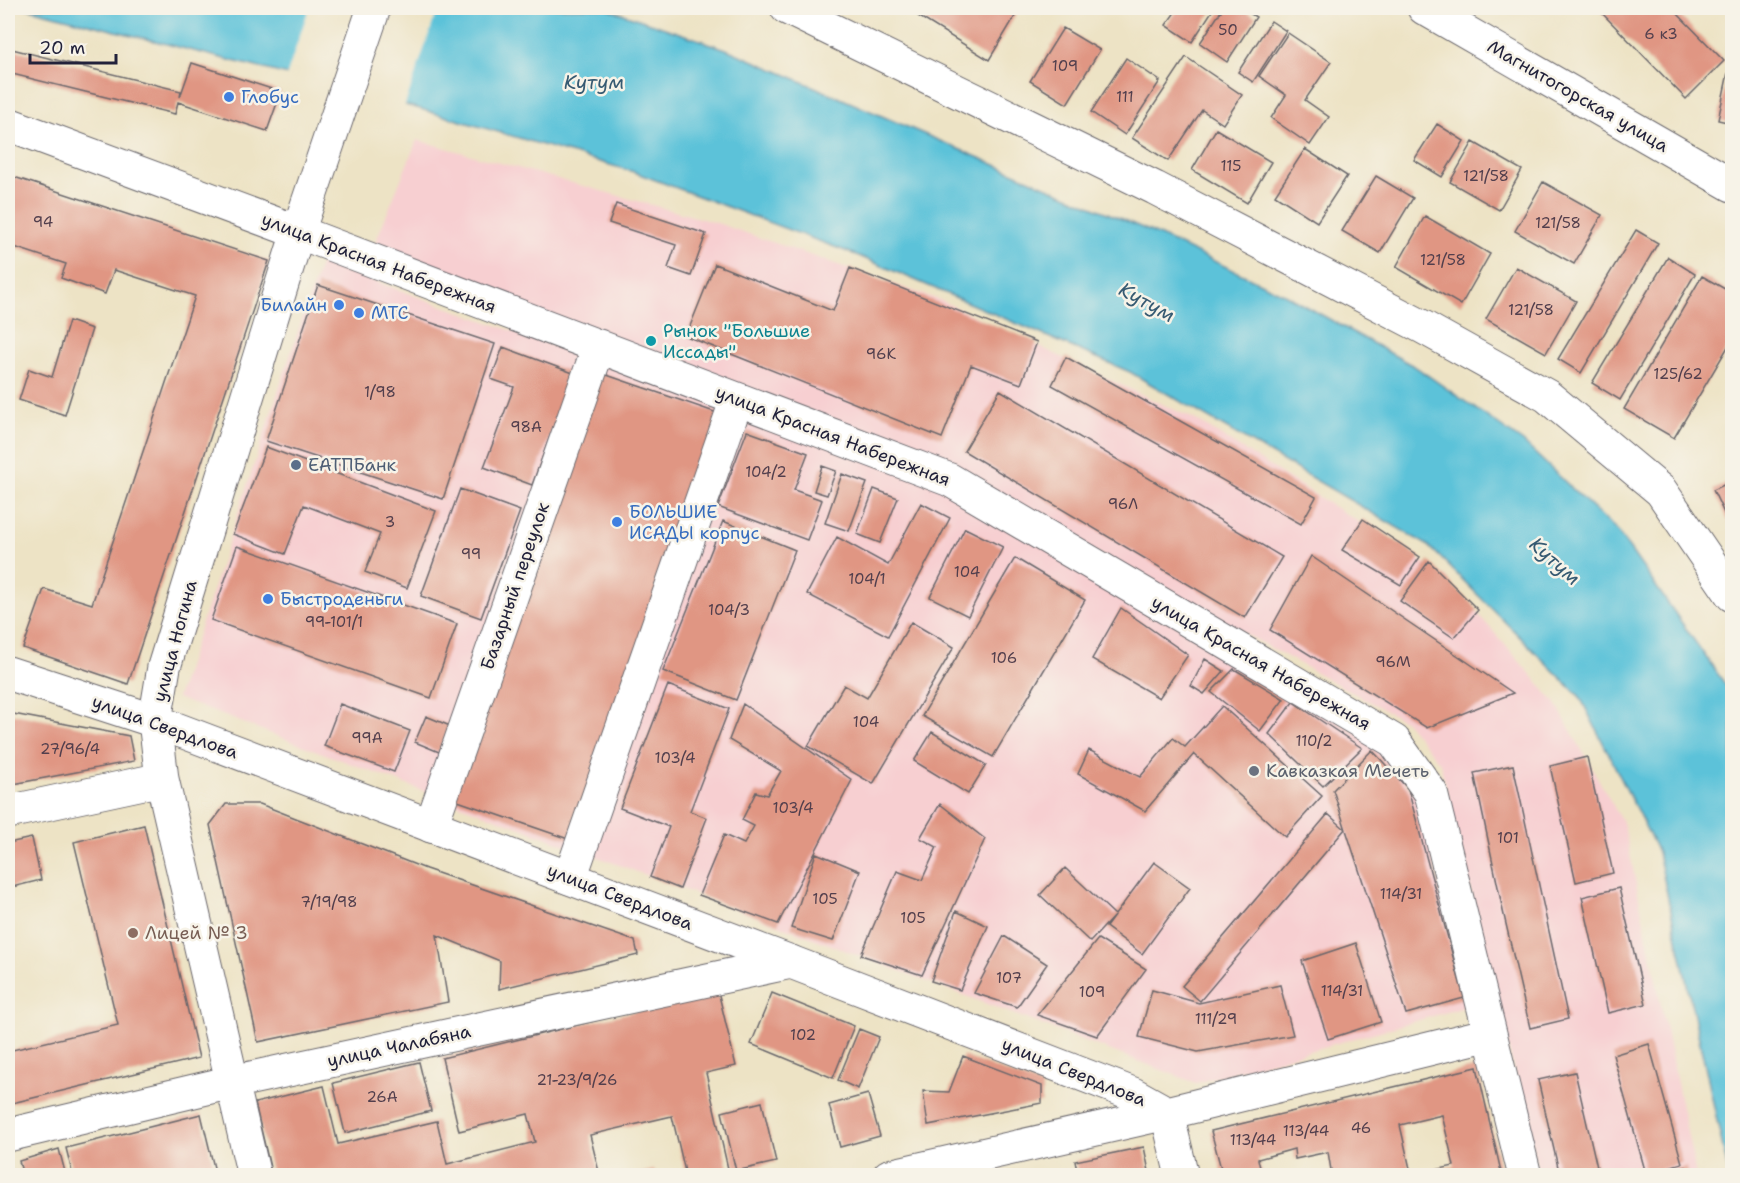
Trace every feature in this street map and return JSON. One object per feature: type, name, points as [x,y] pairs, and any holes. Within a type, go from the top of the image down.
[{"type":"street","name":"улица Ногина","points":[[254,1176],[162,779],[155,721],[164,667],[298,232],[374,8]]},
{"type":"street","points":[[787,8],[1155,188],[1423,327],[1547,396],[1661,491],[1732,595]]},
{"type":"street","name":"Магнитогорская улица","points":[[1424,8],[1732,185]]},
{"type":"street","name":"улица Красная Набережная","points":[[8,124],[950,480],[1394,741],[1431,793],[1525,1176]]},
{"type":"street","name":"Базарный переулок","points":[[431,826],[599,346]]},
{"type":"street","points":[[570,878],[737,399]]},
{"type":"street","name":"улица Свердлова","points":[[8,674],[155,721],[1133,1094],[1167,1113],[1182,1176]]},
{"type":"street","points":[[8,812],[162,779]]},
{"type":"street","name":"улица Чалабяна","points":[[8,1134],[232,1082],[791,962]]},
{"type":"street","points":[[889,1176],[1167,1113],[1490,1034]]},
{"type":"shaded area","points":[[417,140],[717,223],[942,301],[1196,420],[1445,576],[1555,702],[1624,825],[1696,1175],[1539,1175],[1440,763],[1405,721],[893,442],[371,253]]},
{"type":"shaded area","points":[[321,262],[946,487],[1378,745],[1421,803],[1465,1007],[1196,1083],[177,698]]},
{"type":"water","name":"Кутум","points":[[26,8],[606,8],[726,49],[1154,233],[1286,295],[1417,368],[1523,442],[1617,531],[1732,694],[1732,1175],[1729,1175],[1658,852],[1580,697],[1429,546],[1130,372],[859,256],[634,172],[417,108]]},
{"type":"pier","points":[[309,8],[438,8],[404,108],[286,77]]},
{"type":"building","points":[[923,8],[1020,8],[989,60],[918,16]]},
{"type":"building","points":[[1178,8],[1214,8],[1192,42],[1166,25]]},
{"type":"building","points":[[1223,8],[1241,8],[1256,17],[1227,62],[1200,43]]},
{"type":"building","points":[[1597,8],[1672,8],[1724,61],[1686,99]]},
{"type":"building","points":[[1271,21],[1286,31],[1253,82],[1238,72]]},
{"type":"building","points":[[1063,28],[1100,50],[1067,104],[1030,81]]},
{"type":"building","points":[[1288,33],[1331,62],[1305,100],[1329,117],[1310,145],[1271,118],[1286,95],[1259,76]]},
{"type":"building","points":[[8,48],[181,91],[180,97],[192,63],[281,92],[267,131],[178,102],[175,114],[8,73]]},
{"type":"building","points":[[1186,57],[1242,95],[1223,124],[1202,110],[1168,161],[1132,138]]},
{"type":"building","points":[[1126,58],[1160,81],[1125,135],[1091,112]]},
{"type":"building","points":[[1729,68],[1732,69],[1732,123],[1718,120]]},
{"type":"building","points":[[1437,124],[1464,141],[1442,177],[1414,160]]},
{"type":"building","points":[[1216,129],[1271,162],[1247,203],[1192,170]]},
{"type":"building","points":[[1473,142],[1522,170],[1499,210],[1450,182]]},
{"type":"building","points":[[1305,149],[1347,176],[1317,222],[1275,195]]},
{"type":"building","points":[[8,175],[269,261],[128,684],[23,648],[44,589],[92,604],[195,296],[114,270],[105,294],[61,278],[66,264],[8,245]]},
{"type":"building","points":[[1376,176],[1413,198],[1380,253],[1342,231]]},
{"type":"building","points":[[1543,182],[1602,215],[1574,264],[1515,231]]},
{"type":"building","points":[[616,204],[706,234],[691,276],[668,268],[676,245],[609,223]]},
{"type":"building","points":[[1425,216],[1490,254],[1461,305],[1396,267]]},
{"type":"building","points":[[1636,230],[1658,243],[1581,373],[1558,359]]},
{"type":"building","points":[[1668,257],[1695,274],[1620,400],[1592,383]]},
{"type":"building","points":[[715,264],[833,311],[850,268],[1037,342],[1021,384],[971,365],[942,438],[686,336]]},
{"type":"building","points":[[1516,267],[1576,301],[1546,353],[1486,319]]},
{"type":"building","points":[[1702,276],[1732,293],[1732,340],[1674,438],[1624,409]]},
{"type":"building","points":[[318,285],[495,344],[443,499],[266,441]]},
{"type":"building","points":[[69,321],[92,329],[65,415],[19,400],[29,369],[52,377]]},
{"type":"building","points":[[503,347],[573,373],[532,485],[484,467],[514,387],[491,379]]},
{"type":"building","points":[[1066,357],[1316,497],[1301,524],[1052,385]]},
{"type":"building","name":"БОЛЬШИЕ ИСАДЫ корпус","points":[[598,372],[726,416],[577,842],[449,798]]},
{"type":"building","points":[[1000,390],[1282,557],[1245,618],[964,451]]},
{"type":"building","points":[[747,431],[808,453],[794,490],[822,500],[807,540],[718,507]]},
{"type":"building","points":[[266,447],[436,511],[407,588],[365,572],[380,534],[304,505],[285,554],[233,534]]},
{"type":"building","points":[[822,466],[836,471],[827,495],[814,491]]},
{"type":"building","points":[[842,474],[867,483],[849,531],[825,523]]},
{"type":"building","points":[[1732,481],[1732,530],[1713,490]]},
{"type":"building","points":[[460,489],[520,511],[481,618],[421,596]]},
{"type":"building","points":[[874,489],[898,498],[880,543],[857,534]]},
{"type":"building","points":[[921,503],[950,518],[888,636],[807,594],[837,537],[888,565]]},
{"type":"building","points":[[1363,519],[1420,557],[1401,585],[1342,550]]},
{"type":"building","points":[[723,521],[795,550],[736,700],[663,671]]},
{"type":"building","points":[[965,528],[1003,547],[968,616],[930,597]]},
{"type":"building","points":[[237,546],[457,624],[431,698],[211,620]]},
{"type":"building","points":[[1311,556],[1513,693],[1427,728],[1270,630]]},
{"type":"building","points":[[1015,558],[1085,600],[993,757],[922,716]]},
{"type":"building","points":[[1429,561],[1478,610],[1454,638],[1400,601]]},
{"type":"building","points":[[1121,608],[1188,655],[1159,698],[1092,659]]},
{"type":"building","points":[[911,622],[954,647],[873,784],[808,746],[844,685],[867,698]]},
{"type":"building","points":[[1205,659],[1224,671],[1204,694],[1191,686]]},
{"type":"building","points":[[1234,669],[1284,699],[1260,731],[1211,692]]},
{"type":"building","points":[[668,685],[729,709],[690,811],[707,818],[680,889],[650,877],[669,827],[620,808]]},
{"type":"building","points":[[1293,702],[1362,748],[1323,786],[1269,734]]},
{"type":"building","points":[[340,704],[410,731],[394,772],[324,746]]},
{"type":"building","points":[[743,704],[852,780],[778,924],[699,895],[724,835],[744,844],[754,826],[742,820],[756,792],[767,795],[781,771],[729,740]]},
{"type":"building","name":"Кавказкая Мечеть","points":[[1222,706],[1322,796],[1285,837],[1194,754],[1145,811],[1078,774],[1089,750],[1140,777],[1173,738],[1185,747]]},
{"type":"building","points":[[8,713],[129,736],[134,761],[8,785]]},
{"type":"building","points":[[426,716],[450,726],[439,752],[415,742]]},
{"type":"building","points":[[932,732],[986,765],[968,794],[914,761]]},
{"type":"building","points":[[1372,750],[1408,789],[1464,998],[1406,1014],[1333,790]]},
{"type":"building","points":[[1587,757],[1613,873],[1576,882],[1550,766]]},
{"type":"building","points":[[1513,765],[1568,1019],[1530,1028],[1474,773]]},
{"type":"building","points":[[226,804],[260,804],[426,869],[635,941],[638,955],[499,989],[500,961],[437,935],[448,1002],[258,1042],[210,825]]},
{"type":"building","points":[[940,804],[985,839],[922,975],[861,955],[897,871],[922,880],[937,847],[920,838]]},
{"type":"building","points":[[1328,814],[1345,829],[1200,1001],[1182,986]]},
{"type":"building","name":"Лицей № 3","points":[[144,825],[199,1058],[8,1104],[8,1051],[118,1025],[74,842]]},
{"type":"building","points":[[32,838],[41,880],[8,888],[8,843]]},
{"type":"building","points":[[816,853],[860,871],[833,941],[791,928]]},
{"type":"building","points":[[1154,862],[1190,888],[1142,954],[1106,927]]},
{"type":"building","points":[[1065,868],[1115,915],[1090,942],[1040,895]]},
{"type":"building","points":[[1619,888],[1646,1004],[1608,1013],[1582,897]]},
{"type":"building","points":[[956,911],[988,926],[960,990],[931,981]]},
{"type":"building","points":[[1004,936],[1047,964],[1017,1007],[974,993]]},
{"type":"building","points":[[1098,939],[1146,969],[1097,1036],[1037,1015]]},
{"type":"building","points":[[1356,943],[1381,1022],[1328,1039],[1302,961]]},
{"type":"building","points":[[1280,985],[1293,1035],[1198,1052],[1139,1037],[1152,990],[1199,1003]]},
{"type":"building","points":[[718,991],[736,1066],[706,1073],[729,1173],[718,1176],[686,1176],[672,1116],[590,1135],[600,1176],[272,1176],[255,1103],[324,1086],[338,1144],[437,1121],[447,1164],[535,1142],[528,1114],[459,1131],[442,1058]]},
{"type":"building","points":[[772,993],[854,1026],[833,1078],[751,1044]]},
{"type":"building","points":[[859,1029],[879,1037],[858,1089],[838,1080]]},
{"type":"building","points":[[1649,1044],[1682,1163],[1646,1174],[1613,1055]]},
{"type":"building","points":[[963,1056],[1042,1086],[1042,1103],[928,1125],[923,1091],[949,1092]]},
{"type":"building","points":[[419,1062],[431,1111],[345,1133],[333,1083]]},
{"type":"building","points":[[1477,1067],[1502,1176],[1436,1176],[1435,1170],[1454,1166],[1442,1115],[1400,1125],[1411,1173],[1397,1176],[1332,1176],[1328,1152],[1295,1159],[1294,1149],[1258,1159],[1262,1176],[1223,1176],[1211,1131]]},
{"type":"building","points":[[1575,1072],[1599,1176],[1560,1176],[1538,1080]]},
{"type":"building","points":[[868,1094],[880,1136],[840,1147],[829,1105]]},
{"type":"building","points":[[762,1102],[776,1162],[736,1171],[722,1112]]},
{"type":"building","points":[[201,1114],[216,1176],[73,1176],[66,1148]]},
{"type":"building","points":[[1144,1147],[1150,1176],[1078,1176],[1075,1161]]},
{"type":"building","points":[[59,1149],[66,1176],[23,1176],[19,1161]]},
{"type":"building","points":[[1686,1167],[1688,1176],[1652,1176],[1652,1175]]},
{"type":"building","points":[[654,1170],[656,1176],[634,1176],[634,1175]]},
{"type":"place","name":"Глобус","points":[[229,97]]},
{"type":"place","name":"Билайн","points":[[339,305]]},
{"type":"place","name":"МТС","points":[[359,313]]},
{"type":"place","name":"Рынок \"Большие Иссады\"","points":[[651,341]]},
{"type":"place","name":"ЕАТПБанк","points":[[296,465]]},
{"type":"place","name":"БОЛЬШИЕ ИСАДЫ корпус","points":[[617,522]]},
{"type":"place","name":"Быстроденьги","points":[[268,599]]},
{"type":"place","name":"Кавказкая Мечеть","points":[[1254,771]]},
{"type":"place","name":"Лицей № 3","points":[[133,933]]}]
